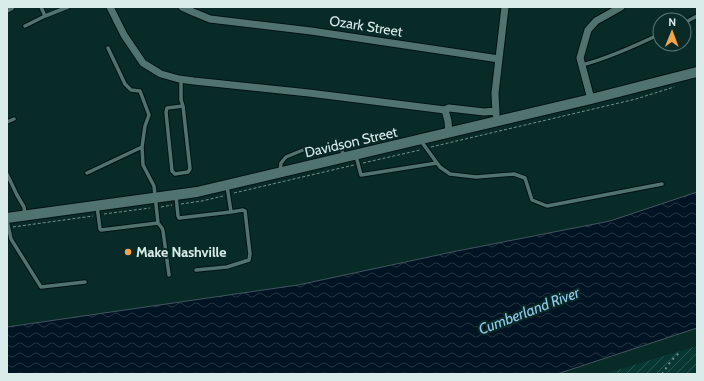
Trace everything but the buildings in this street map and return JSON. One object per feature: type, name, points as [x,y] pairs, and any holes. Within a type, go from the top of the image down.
[{"type":"street","points":[[7,9],[11,7]]},
{"type":"street","name":"Davidson Street","points":[[110,7],[124,35],[143,63],[161,74],[181,79],[445,110],[449,108],[484,112],[497,116]]},
{"type":"street","name":"Ozark Street","points":[[182,7],[210,19],[311,31],[499,59]]},
{"type":"street","points":[[497,116],[495,93],[505,7]]},
{"type":"street","points":[[591,99],[580,58],[588,30],[596,21],[621,7]]},
{"type":"street","name":"Davidson Street","points":[[7,219],[197,192],[448,133],[497,116],[591,99],[697,72]]},
{"type":"street","points":[[445,110],[448,121],[448,133]]},
{"type":"lane","points":[[41,7],[45,16]]},
{"type":"lane","points":[[25,26],[68,7]]},
{"type":"lane","points":[[582,65],[618,53],[652,38]]},
{"type":"lane","points":[[108,48],[125,84],[131,90],[140,91],[149,115],[145,126],[142,147],[144,165],[154,186],[158,223],[163,232],[169,274]]},
{"type":"lane","points":[[181,79],[190,169],[188,172],[175,174],[172,171],[166,112],[167,108],[183,106]]},
{"type":"lane","points":[[7,122],[14,119]]},
{"type":"lane","points":[[420,140],[440,167],[450,174],[476,177],[514,174],[525,178],[532,200],[547,206],[662,184]]},
{"type":"lane","points":[[87,173],[142,147]]},
{"type":"lane","points":[[280,173],[281,163],[286,156],[303,150],[341,147],[344,158]]},
{"type":"lane","points":[[356,155],[361,175],[437,163]]},
{"type":"lane","points":[[7,174],[24,207],[25,216]]},
{"type":"lane","points":[[226,185],[231,212]]},
{"type":"lane","points":[[176,195],[179,218],[243,210],[245,211],[250,254],[249,260],[227,267],[196,270]]},
{"type":"lane","points":[[97,206],[101,230],[158,223]]},
{"type":"lane","points":[[7,219],[11,239],[41,287],[85,282]]},
{"type":"shaded area","points":[[697,346],[697,374],[604,374]]},
{"type":"water","name":"Cumberland River","points":[[697,192],[697,328],[557,374],[7,374],[7,327],[298,285],[452,252],[610,221]]},
{"type":"railway","points":[[662,374],[679,353]]},
{"type":"place","name":"Make Nashville","points":[[128,252]]}]
